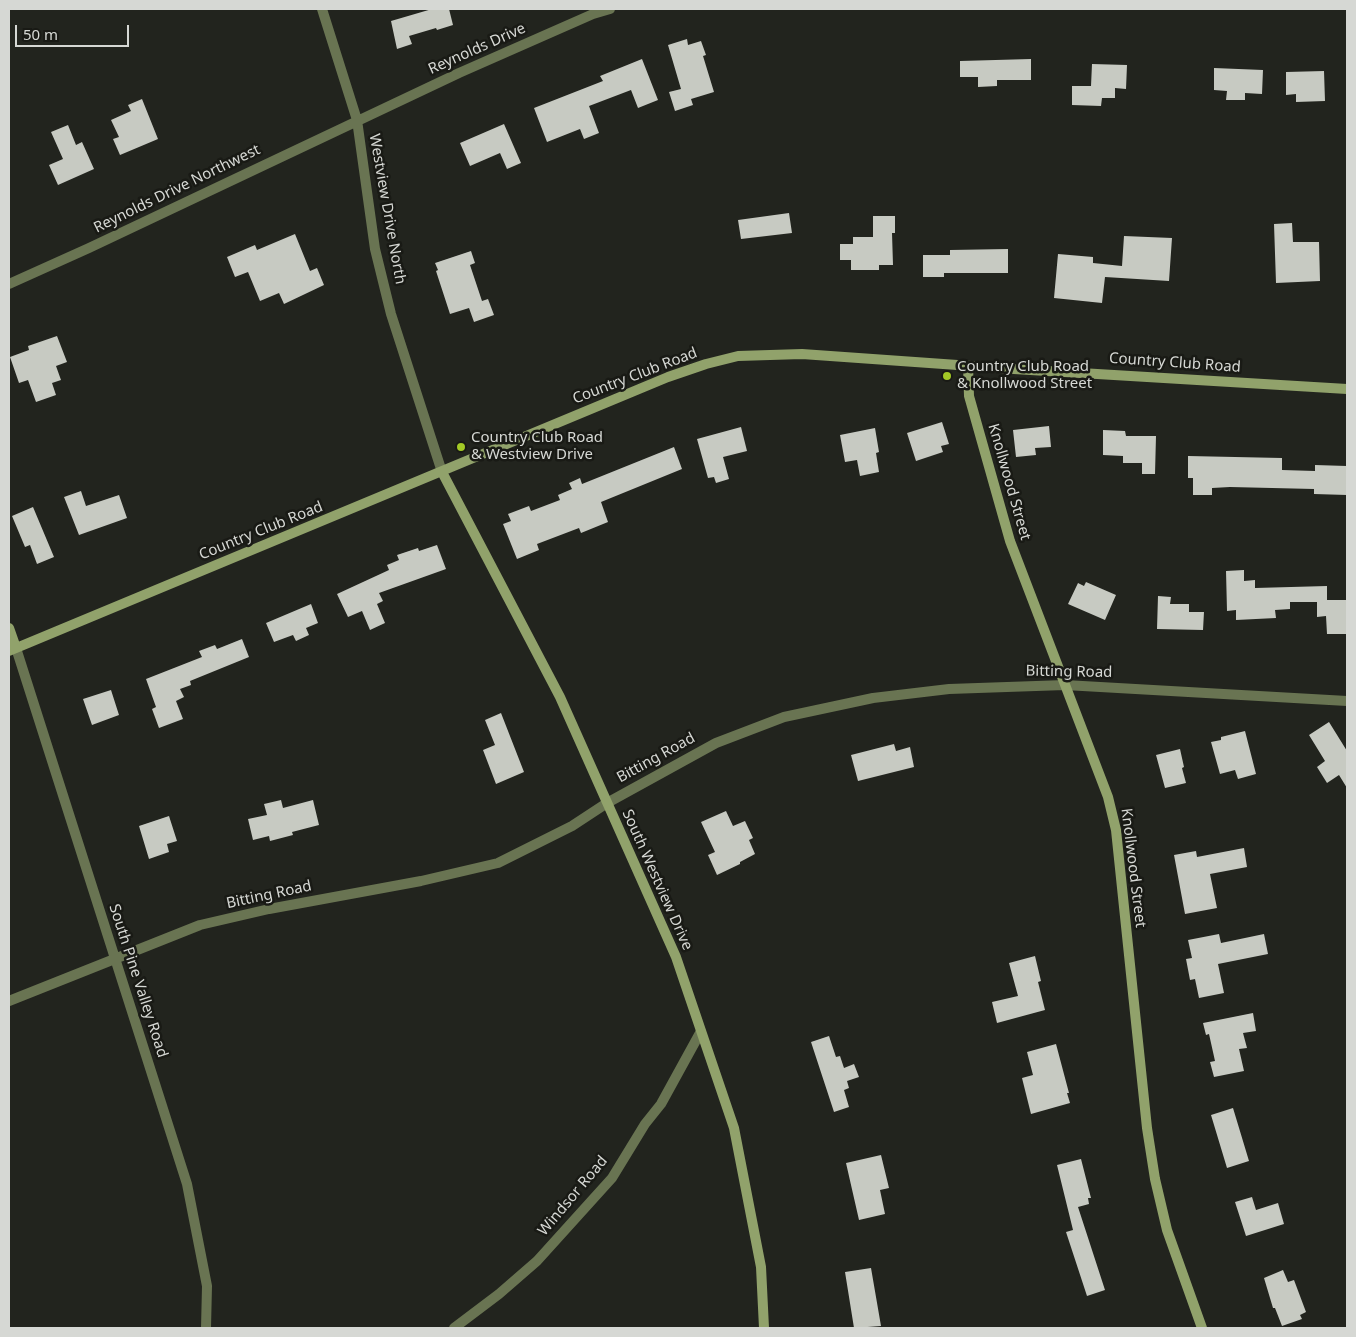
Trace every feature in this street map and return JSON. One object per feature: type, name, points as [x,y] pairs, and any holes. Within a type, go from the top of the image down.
[{"type":"main road","name":"Country Club Road","points":[[13,649],[668,377],[706,364],[738,356],[802,354],[1347,389]]},
{"type":"main road","name":"Knollwood Street","points":[[968,366],[969,396],[1010,541],[1108,797],[1116,830],[1147,1128],[1155,1179],[1167,1230],[1202,1328]]},
{"type":"main road","name":"South Westview Drive","points":[[442,472],[560,697],[676,957],[700,1033],[734,1128],[761,1267],[764,1328]]},
{"type":"main road","points":[[9,628],[13,649]]},
{"type":"street","name":"Westview Drive North","points":[[322,9],[357,120],[375,249],[391,314],[442,472]]},
{"type":"street","name":"Reynolds Drive","points":[[357,120],[593,14],[610,9]]},
{"type":"street","name":"Reynolds Drive Northwest","points":[[9,284],[89,248],[357,120]]},
{"type":"street","name":"South Pine Valley Road","points":[[13,649],[187,1184],[207,1286],[206,1328]]},
{"type":"street","name":"Bitting Road","points":[[9,1001],[200,926],[269,909],[421,881],[498,863],[572,826],[607,803],[716,743],[784,717],[873,698],[949,689],[1065,685],[1347,701]]},
{"type":"street","name":"Windsor Road","points":[[454,1328],[537,1262],[612,1178],[645,1124],[661,1104],[700,1033]]},
{"type":"building","points":[[432,9],[449,9],[453,25],[409,36],[412,44],[397,49],[391,21]]},
{"type":"building","points":[[687,39],[688,45],[701,41],[706,55],[703,56],[714,92],[691,99],[693,105],[675,111],[669,92],[681,89],[668,45]]},
{"type":"building","points":[[642,59],[658,100],[638,108],[631,90],[589,106],[599,133],[584,139],[580,129],[547,142],[534,108],[603,81],[600,76]]},
{"type":"building","points":[[1031,59],[1031,80],[997,80],[997,86],[978,87],[978,77],[960,77],[960,61]]},
{"type":"building","points":[[1092,64],[1127,65],[1126,89],[1115,88],[1115,98],[1102,98],[1101,106],[1072,105],[1072,86],[1091,86]]},
{"type":"building","points":[[1214,68],[1263,70],[1262,94],[1245,93],[1245,100],[1226,100],[1227,91],[1214,90]]},
{"type":"building","points":[[1324,71],[1325,101],[1296,102],[1296,94],[1286,95],[1286,72]]},
{"type":"building","points":[[142,99],[158,139],[120,155],[113,139],[119,137],[111,120],[131,111],[128,105]]},
{"type":"building","points":[[504,124],[521,163],[507,169],[500,153],[470,166],[460,143]]},
{"type":"building","points":[[68,125],[76,145],[82,142],[94,169],[58,185],[49,165],[63,159],[51,132]]},
{"type":"building","points":[[789,213],[792,233],[741,239],[738,220]]},
{"type":"building","points":[[873,216],[895,216],[895,233],[892,233],[893,265],[879,265],[879,270],[851,270],[851,260],[840,260],[840,244],[853,244],[853,237],[873,237]]},
{"type":"building","points":[[1292,223],[1293,242],[1319,242],[1320,281],[1276,283],[1274,224]]},
{"type":"building","points":[[295,234],[310,271],[317,268],[324,285],[284,304],[279,293],[260,301],[248,272],[235,277],[227,257],[255,245],[257,250]]},
{"type":"building","points":[[1124,236],[1172,238],[1169,281],[1105,277],[1102,303],[1054,298],[1058,254],[1093,257],[1093,263],[1122,266]]},
{"type":"building","points":[[1008,249],[1008,273],[944,273],[944,277],[923,277],[923,255],[950,255],[950,250]]},
{"type":"building","points":[[471,251],[475,263],[470,265],[482,301],[488,299],[494,315],[474,322],[469,308],[450,314],[435,263]]},
{"type":"building","points":[[57,336],[67,362],[56,366],[61,380],[52,383],[56,395],[36,402],[28,380],[19,383],[10,357],[29,350],[28,346]]},
{"type":"building","points":[[942,422],[949,444],[941,446],[943,452],[916,461],[907,433]]},
{"type":"building","points":[[1049,426],[1051,447],[1035,448],[1036,455],[1016,457],[1013,430]]},
{"type":"building","points":[[741,427],[747,451],[723,457],[729,479],[716,483],[714,477],[708,478],[697,439]]},
{"type":"building","points":[[875,428],[879,452],[876,453],[879,472],[860,476],[857,460],[845,462],[840,435]]},
{"type":"building","points":[[1103,430],[1125,431],[1126,436],[1156,436],[1155,474],[1142,474],[1142,463],[1123,463],[1123,456],[1103,455]]},
{"type":"building","points":[[674,447],[682,469],[601,502],[608,522],[581,533],[579,528],[537,544],[539,550],[517,559],[503,524],[511,521],[508,514],[529,506],[531,511],[560,500],[558,495],[572,489],[569,483],[580,478],[582,484]]},
{"type":"building","points":[[1188,456],[1282,458],[1282,470],[1315,471],[1315,465],[1347,466],[1347,495],[1314,494],[1314,489],[1230,487],[1212,488],[1212,495],[1193,495],[1193,478],[1188,478]]},
{"type":"building","points":[[81,491],[86,506],[119,495],[127,518],[79,535],[64,497]]},
{"type":"building","points":[[33,507],[54,557],[37,564],[30,545],[25,547],[12,516]]},
{"type":"building","points":[[437,545],[446,569],[379,593],[383,601],[377,604],[385,623],[370,630],[362,611],[348,617],[337,594],[389,570],[387,565],[399,560],[397,555],[418,548],[419,551]]},
{"type":"building","points":[[1244,570],[1244,581],[1255,580],[1255,588],[1327,586],[1327,600],[1347,600],[1347,634],[1327,634],[1326,616],[1317,617],[1317,602],[1290,602],[1290,609],[1275,610],[1276,618],[1236,620],[1236,610],[1227,611],[1226,571]]},
{"type":"building","points":[[1086,582],[1116,595],[1105,620],[1068,604],[1078,583],[1084,586]]},
{"type":"building","points":[[1158,596],[1171,597],[1170,604],[1189,604],[1189,612],[1204,612],[1203,630],[1157,629]]},
{"type":"building","points":[[311,604],[318,623],[306,628],[309,635],[296,641],[293,635],[274,642],[266,623]]},
{"type":"building","points":[[242,639],[249,657],[190,681],[191,685],[180,689],[184,697],[176,701],[183,719],[159,728],[152,709],[156,707],[146,679],[202,657],[199,651],[215,645],[217,649]]},
{"type":"building","points":[[111,690],[119,715],[92,725],[83,699]]},
{"type":"building","points":[[501,713],[524,772],[496,784],[483,750],[495,745],[485,720]]},
{"type":"building","points":[[1329,722],[1347,751],[1347,788],[1339,775],[1327,783],[1317,767],[1325,761],[1309,735]]},
{"type":"building","points":[[1245,731],[1256,774],[1238,779],[1235,770],[1220,774],[1211,742],[1221,740],[1221,737]]},
{"type":"building","points":[[894,744],[896,751],[910,747],[914,767],[858,781],[851,755]]},
{"type":"building","points":[[1180,749],[1186,783],[1165,788],[1156,755]]},
{"type":"building","points":[[281,800],[283,808],[313,800],[319,825],[292,832],[293,835],[270,841],[269,836],[253,840],[248,819],[267,815],[264,804]]},
{"type":"building","points":[[726,811],[733,826],[745,821],[753,838],[749,840],[755,854],[717,875],[708,855],[715,852],[701,822]]},
{"type":"building","points":[[169,816],[177,841],[167,844],[169,852],[149,859],[139,826]]},
{"type":"building","points":[[1244,848],[1247,867],[1210,874],[1217,908],[1185,914],[1174,855],[1196,851],[1197,857]]},
{"type":"building","points":[[1219,934],[1221,943],[1264,934],[1268,954],[1218,964],[1224,993],[1199,998],[1195,979],[1190,980],[1186,959],[1192,958],[1188,940]]},
{"type":"building","points":[[1035,956],[1041,981],[1038,982],[1045,1010],[997,1023],[992,1002],[1018,996],[1009,963]]},
{"type":"building","points":[[1253,1013],[1256,1031],[1243,1033],[1247,1048],[1239,1049],[1244,1071],[1214,1077],[1210,1062],[1215,1061],[1209,1034],[1206,1035],[1203,1023]]},
{"type":"building","points":[[829,1036],[836,1057],[840,1056],[844,1068],[854,1064],[859,1077],[847,1081],[849,1088],[844,1090],[849,1107],[834,1112],[811,1042]]},
{"type":"building","points":[[1056,1044],[1070,1103],[1031,1114],[1022,1078],[1033,1075],[1027,1052]]},
{"type":"building","points":[[1233,1108],[1249,1161],[1227,1168],[1211,1115]]},
{"type":"building","points":[[881,1155],[889,1188],[880,1190],[885,1214],[859,1220],[846,1163]]},
{"type":"building","points":[[1081,1159],[1091,1198],[1088,1198],[1089,1204],[1078,1207],[1105,1290],[1087,1296],[1066,1232],[1073,1230],[1057,1165]]},
{"type":"building","points":[[1252,1197],[1256,1210],[1278,1203],[1284,1224],[1246,1236],[1235,1202]]},
{"type":"building","points":[[871,1268],[881,1326],[854,1328],[845,1272]]},
{"type":"building","points":[[1283,1270],[1288,1282],[1294,1280],[1306,1312],[1300,1315],[1302,1319],[1282,1326],[1275,1308],[1273,1308],[1264,1278]]},
{"type":"place","name":"Country Club Road & Knollwood Street","points":[[947,376]]},
{"type":"place","name":"Country Club Road & Westview Drive","points":[[461,447]]}]
